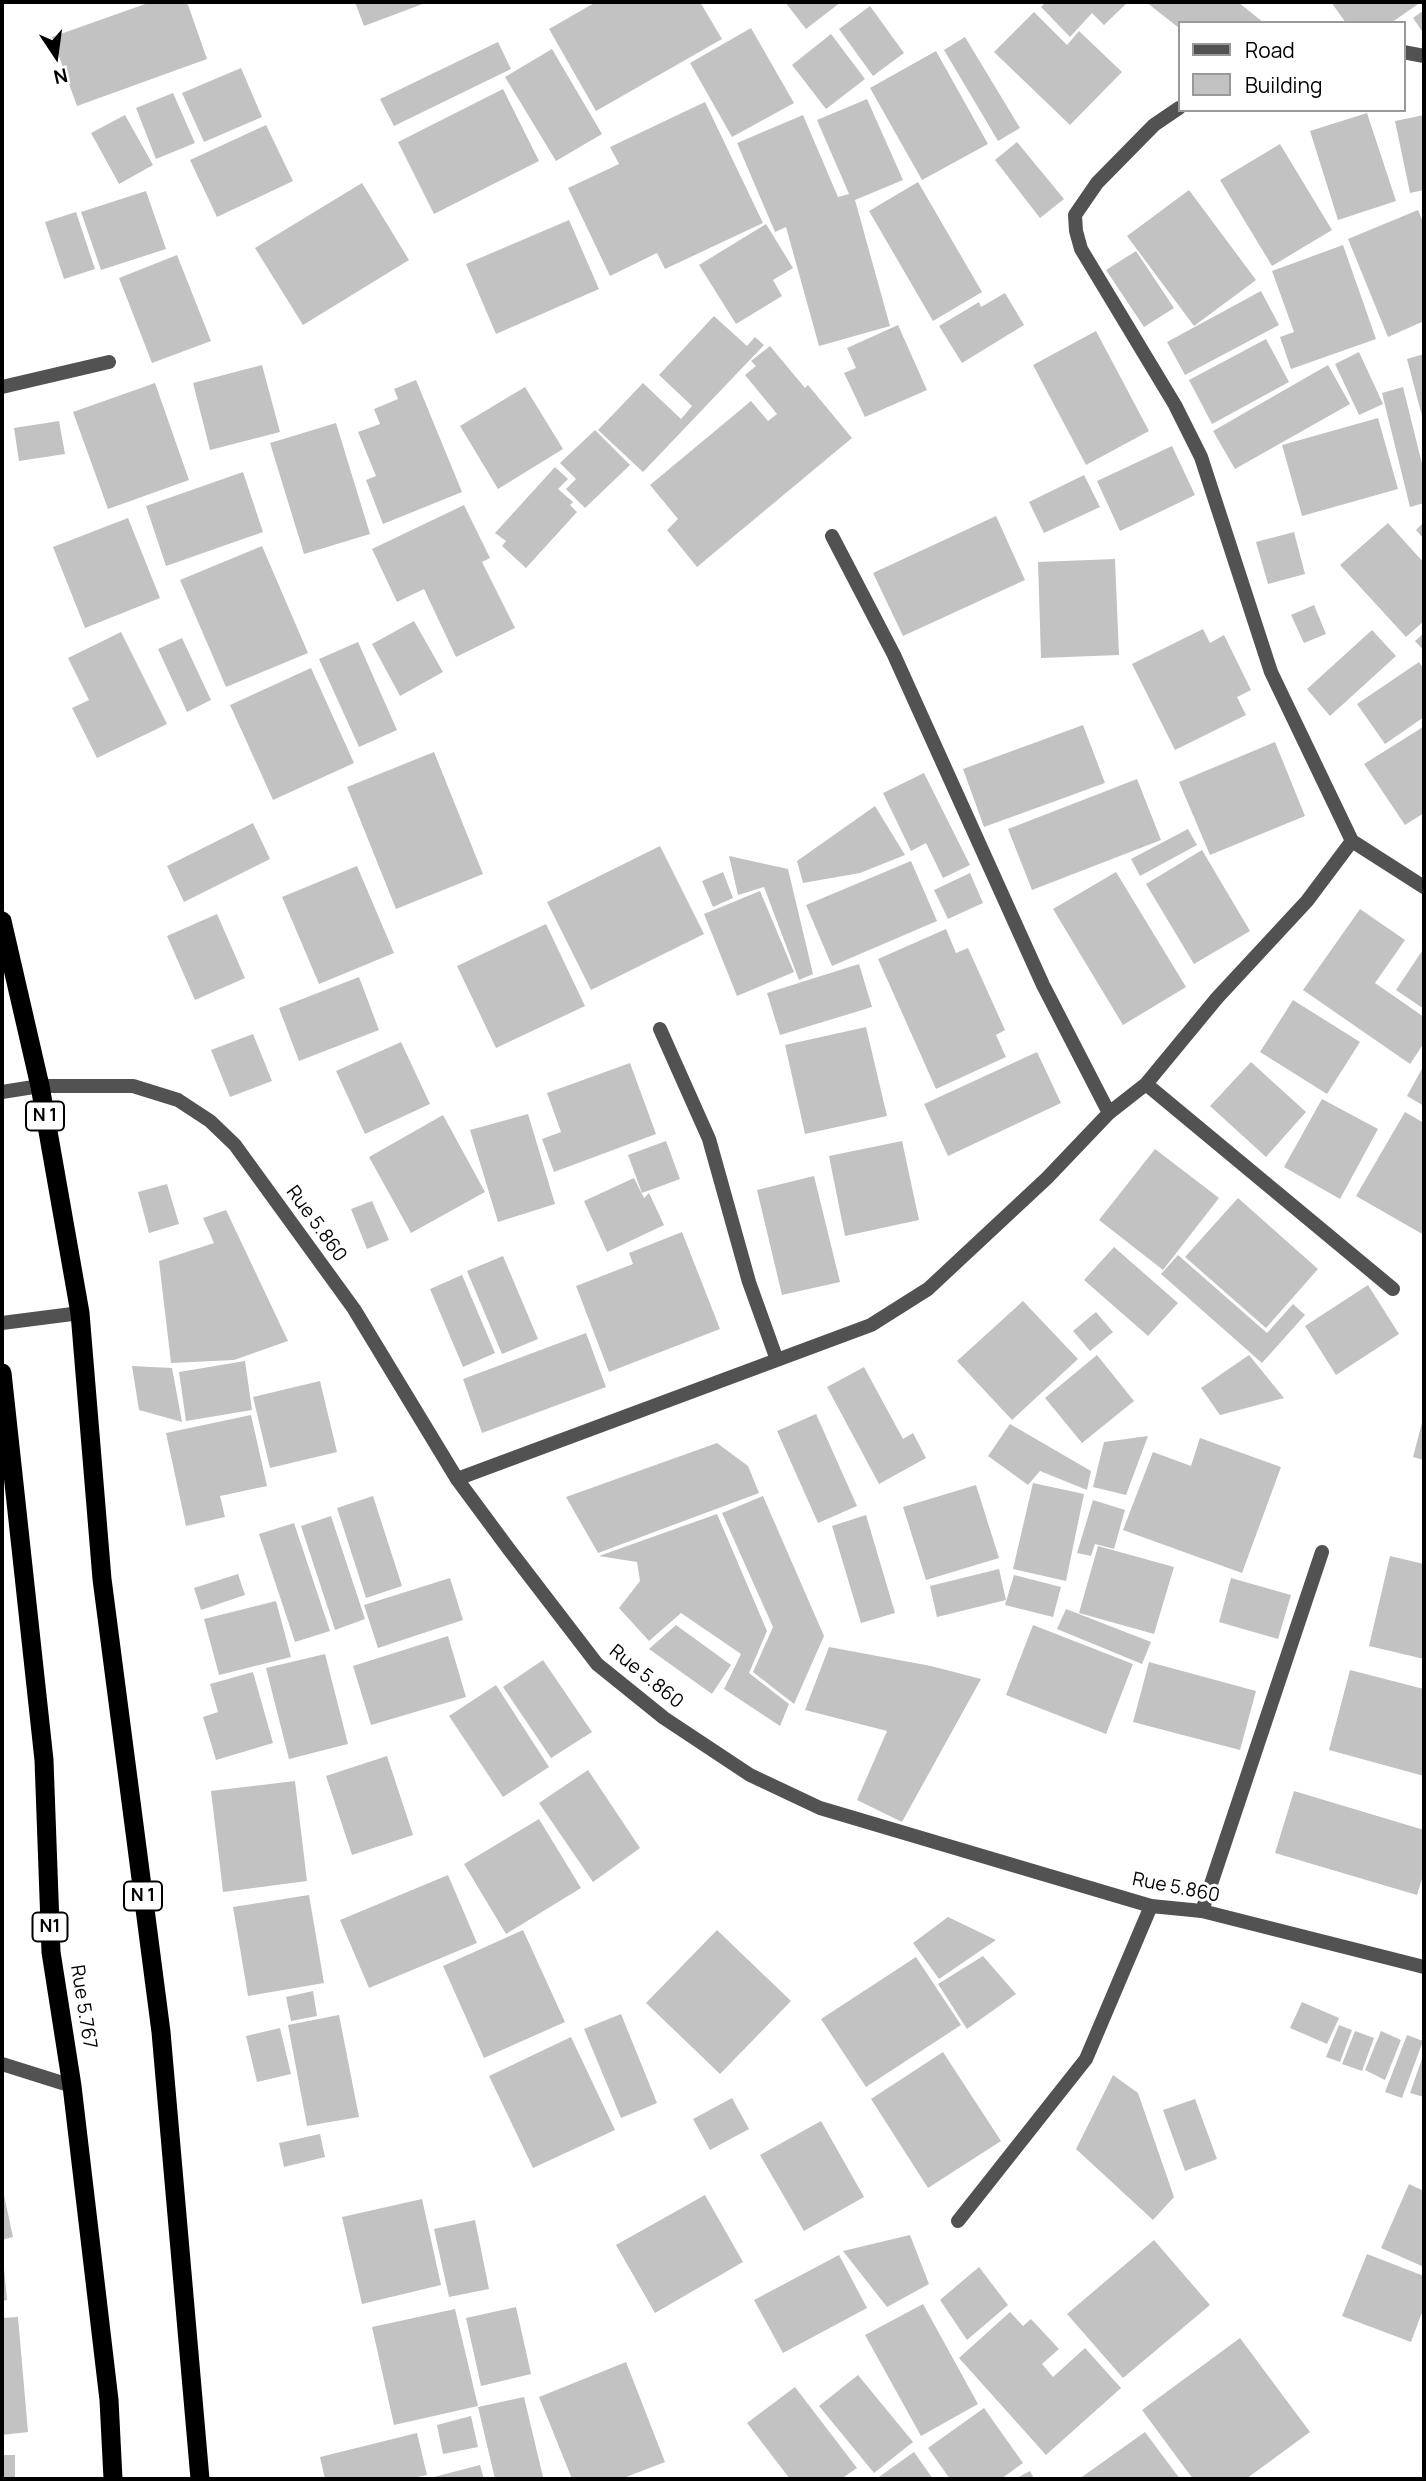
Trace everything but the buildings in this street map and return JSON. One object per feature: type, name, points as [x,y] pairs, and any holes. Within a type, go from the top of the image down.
[{"type":"highway","name":"N 1","points":[[2,921],[40,1087],[80,1313],[102,1580],[161,2032],[200,2479]]},
{"type":"highway","name":"Rue 5.767","points":[[2,1373],[44,1760],[51,1952],[72,2086],[109,2400],[113,2479]]},
{"type":"street","points":[[1405,52],[1424,56]]},
{"type":"street","points":[[1178,109],[1154,125],[1097,183],[1075,215],[1081,249],[1175,405],[1201,457],[1271,672],[1352,841],[1424,887]]},
{"type":"street","points":[[2,387],[108,362]]},
{"type":"street","points":[[832,536],[894,655],[1037,973],[1109,1113]]},
{"type":"street","points":[[457,1479],[871,1325],[928,1289],[1048,1178],[1109,1113],[1146,1084],[1217,998],[1307,901],[1352,841]]},
{"type":"street","points":[[660,1029],[709,1139],[749,1282],[777,1360]]},
{"type":"street","points":[[1146,1084],[1393,1289]]},
{"type":"street","name":"Rue 5.860","points":[[2,1092],[40,1087],[133,1086],[178,1100],[211,1121],[235,1145],[354,1309],[457,1479],[597,1664],[664,1718],[750,1775],[820,1808],[1151,1906],[1202,1911],[1424,1967]]},
{"type":"street","points":[[2,1323],[80,1313]]},
{"type":"street","points":[[1202,1911],[1322,1552]]},
{"type":"street","points":[[958,2221],[1086,2059],[1151,1906]]},
{"type":"street","points":[[2,2064],[72,2086]]}]
